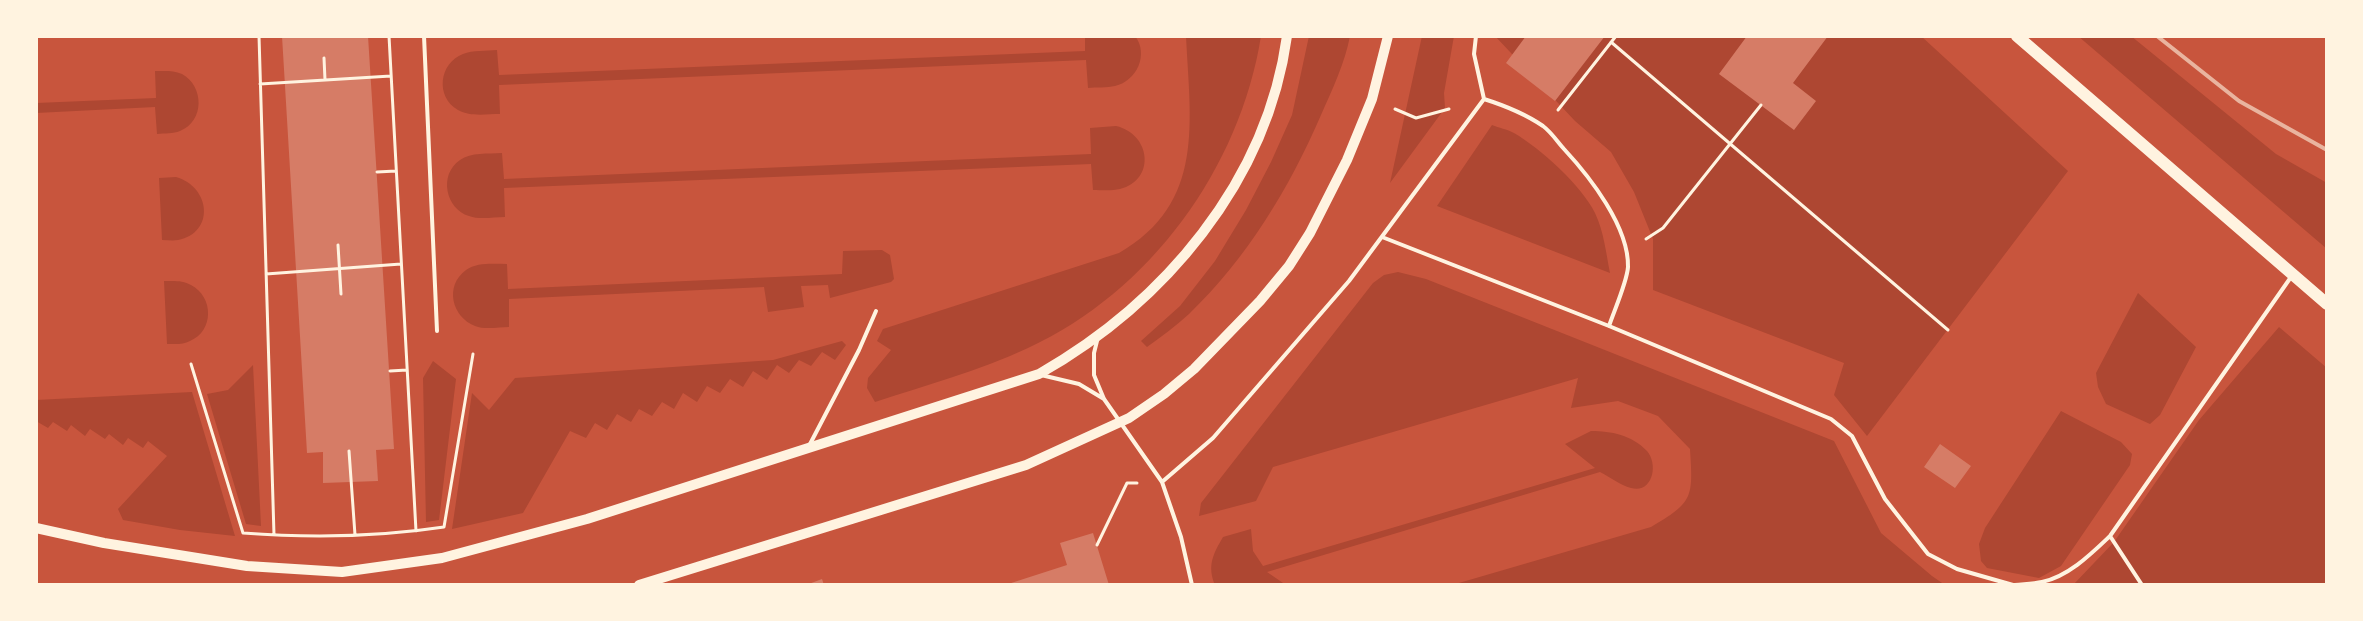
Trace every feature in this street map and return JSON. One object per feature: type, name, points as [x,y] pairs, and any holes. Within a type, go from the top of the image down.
[{"type":"main road","points":[[36,528],[104,543],[246,566],[342,572],[442,558],[587,519],[1039,374],[1076,353],[1148,295],[1192,246],[1239,180],[1255,149],[1274,91],[1287,36]]},
{"type":"main road","points":[[639,585],[1026,465],[1129,418],[1164,394],[1194,369],[1260,301],[1289,266],[1310,234],[1347,160],[1372,99],[1388,36]]},
{"type":"main road","points":[[2017,36],[2327,304]]},
{"type":"lane","points":[[424,36],[437,331]]},
{"type":"lane","points":[[1162,482],[1213,438],[1349,281],[1484,99],[1474,54],[1476,36]]},
{"type":"lane","points":[[1484,99],[1513,108],[1544,127],[1585,172],[1600,192],[1626,252],[1628,268],[1609,326]]},
{"type":"lane","points":[[1382,237],[1609,326],[1831,418],[1852,436],[1885,499],[1928,554],[1957,569],[2014,585],[2043,582],[2068,571],[2091,554],[2110,536],[2292,275]]},
{"type":"lane","points":[[808,448],[859,350],[876,311]]},
{"type":"lane","points":[[1098,336],[1094,353],[1094,375],[1104,399],[1162,482],[1181,537],[1192,585]]},
{"type":"lane","points":[[1039,374],[1079,384],[1104,399]]},
{"type":"lane","points":[[2110,536],[2142,585]]},
{"type":"path","points":[[259,36],[274,535]]},
{"type":"path","points":[[389,36],[416,531]]},
{"type":"path","points":[[1544,127],[1616,36]]},
{"type":"path","points":[[1612,42],[1948,330]]},
{"type":"path","points":[[324,58],[325,80]]},
{"type":"path","points":[[260,84],[391,76]]},
{"type":"path","points":[[1372,99],[1416,118],[1484,99]]},
{"type":"path","points":[[1626,252],[1663,228],[1761,105]]},
{"type":"path","points":[[377,172],[396,171]]},
{"type":"path","points":[[338,245],[341,294]]},
{"type":"path","points":[[266,274],[401,264]]},
{"type":"path","points":[[191,364],[243,533],[355,535],[444,527],[473,354]]},
{"type":"path","points":[[390,371],[406,370]]},
{"type":"path","points":[[349,451],[355,535]]},
{"type":"path","points":[[1097,545],[1127,484],[1162,482]]},
{"type":"shaded area","points":[[1085,36],[1135,36],[1139,43],[1141,58],[1135,73],[1123,83],[1115,86],[1088,88],[1086,60],[499,85],[500,114],[484,115],[468,114],[458,110],[446,97],[443,89],[445,72],[455,58],[463,54],[480,51],[497,50],[499,75],[1085,51]]},
{"type":"shaded area","points":[[1186,36],[1261,36],[1250,85],[1233,133],[1210,178],[1182,220],[1150,259],[1113,294],[1072,324],[1028,348],[972,371],[875,402],[867,388],[868,378],[891,350],[877,341],[883,329],[1119,253],[1147,233],[1167,210],[1179,185],[1187,158],[1189,99]]},
{"type":"shaded area","points":[[1309,36],[1350,36],[1334,86],[1295,169],[1265,221],[1230,270],[1189,314],[1147,347],[1141,341],[1180,306],[1215,261],[1246,210],[1271,162],[1292,115]]},
{"type":"shaded area","points":[[1422,36],[1454,36],[1444,93],[1445,108],[1390,183]]},
{"type":"shaded area","points":[[1495,36],[1921,36],[2068,171],[1867,436],[1834,395],[1844,363],[1653,290],[1653,239],[1634,192],[1611,152],[1575,121]]},
{"type":"shaded area","points":[[2078,36],[2131,36],[2276,154],[2327,183],[2327,249]]},
{"type":"shaded area","points":[[155,71],[172,71],[182,74],[189,79],[198,95],[199,103],[194,120],[180,131],[157,134],[155,107],[36,113],[36,103],[156,98]]},
{"type":"shaded area","points":[[1492,125],[1509,130],[1536,148],[1581,191],[1595,213],[1601,228],[1610,273],[1437,206]]},
{"type":"shaded area","points":[[1116,126],[1128,131],[1136,138],[1142,147],[1145,157],[1144,167],[1132,184],[1114,190],[1093,190],[1091,164],[504,188],[505,217],[482,218],[469,216],[455,206],[450,199],[447,182],[453,166],[464,157],[502,153],[504,179],[1091,154],[1090,128]]},
{"type":"shaded area","points":[[176,177],[188,182],[202,199],[203,220],[198,229],[190,236],[178,240],[162,240],[159,178]]},
{"type":"shaded area","points":[[882,250],[890,255],[894,279],[891,282],[830,298],[828,285],[801,286],[804,307],[768,312],[764,287],[509,299],[509,327],[488,328],[475,326],[461,316],[456,309],[453,292],[459,277],[466,270],[480,265],[507,264],[508,289],[842,274],[843,251]]},
{"type":"shaded area","points":[[1398,272],[1426,279],[1834,441],[1881,533],[1945,585],[1452,585],[1651,527],[1676,511],[1688,497],[1691,478],[1690,449],[1658,416],[1618,401],[1571,408],[1578,378],[1273,467],[1256,501],[1199,516],[1201,503],[1373,283],[1384,275]]},
{"type":"shaded area","points":[[164,281],[188,283],[199,290],[204,297],[208,314],[204,330],[187,342],[167,344]]},
{"type":"shaded area","points":[[2138,293],[2196,347],[2160,415],[2150,424],[2106,404],[2098,387],[2096,373]]},
{"type":"shaded area","points":[[2279,327],[2327,368],[2327,585],[2073,585],[2114,542],[2199,420]]},
{"type":"shaded area","points":[[842,341],[846,345],[835,360],[822,352],[811,366],[799,360],[789,373],[777,365],[767,380],[753,371],[743,387],[730,379],[720,393],[707,386],[697,402],[683,393],[674,409],[662,402],[652,416],[639,409],[631,422],[617,414],[607,430],[595,423],[586,438],[570,431],[523,513],[452,529],[472,393],[489,410],[515,378],[773,360]]},
{"type":"shaded area","points":[[433,361],[456,379],[439,520],[426,522],[423,378]]},
{"type":"shaded area","points":[[253,365],[261,526],[246,524],[207,394],[228,390]]},
{"type":"shaded area","points":[[192,392],[235,536],[180,530],[123,520],[118,509],[167,456],[148,441],[143,448],[128,438],[123,445],[109,434],[105,439],[90,429],[85,436],[71,425],[67,431],[53,422],[48,428],[36,421],[36,400]]},
{"type":"shaded area","points":[[2061,411],[2121,442],[2132,454],[2130,465],[2061,566],[2039,578],[1987,568],[1981,561],[1979,544],[1985,528]]},
{"type":"shaded area","points":[[1591,431],[1621,435],[1635,441],[1647,451],[1653,464],[1653,470],[1648,483],[1638,489],[1631,488],[1600,472],[1267,572],[1286,585],[1215,585],[1211,572],[1212,560],[1223,537],[1251,529],[1253,551],[1263,566],[1595,468],[1565,444]]},
{"type":"building","points":[[282,36],[368,36],[394,449],[376,450],[378,481],[323,483],[323,452],[307,453]]},
{"type":"building","points":[[1526,36],[1605,36],[1555,101],[1506,63]]},
{"type":"building","points":[[1747,36],[1828,36],[1793,83],[1816,101],[1794,130],[1719,74]]},
{"type":"building","points":[[1940,444],[1971,466],[1955,488],[1924,467]]},
{"type":"building","points":[[1093,533],[1109,585],[1005,585],[1067,565],[1060,543]]},
{"type":"building","points":[[822,579],[824,585],[806,585]]},
{"type":"railway","points":[[2157,36],[2239,101],[2327,150]]}]
